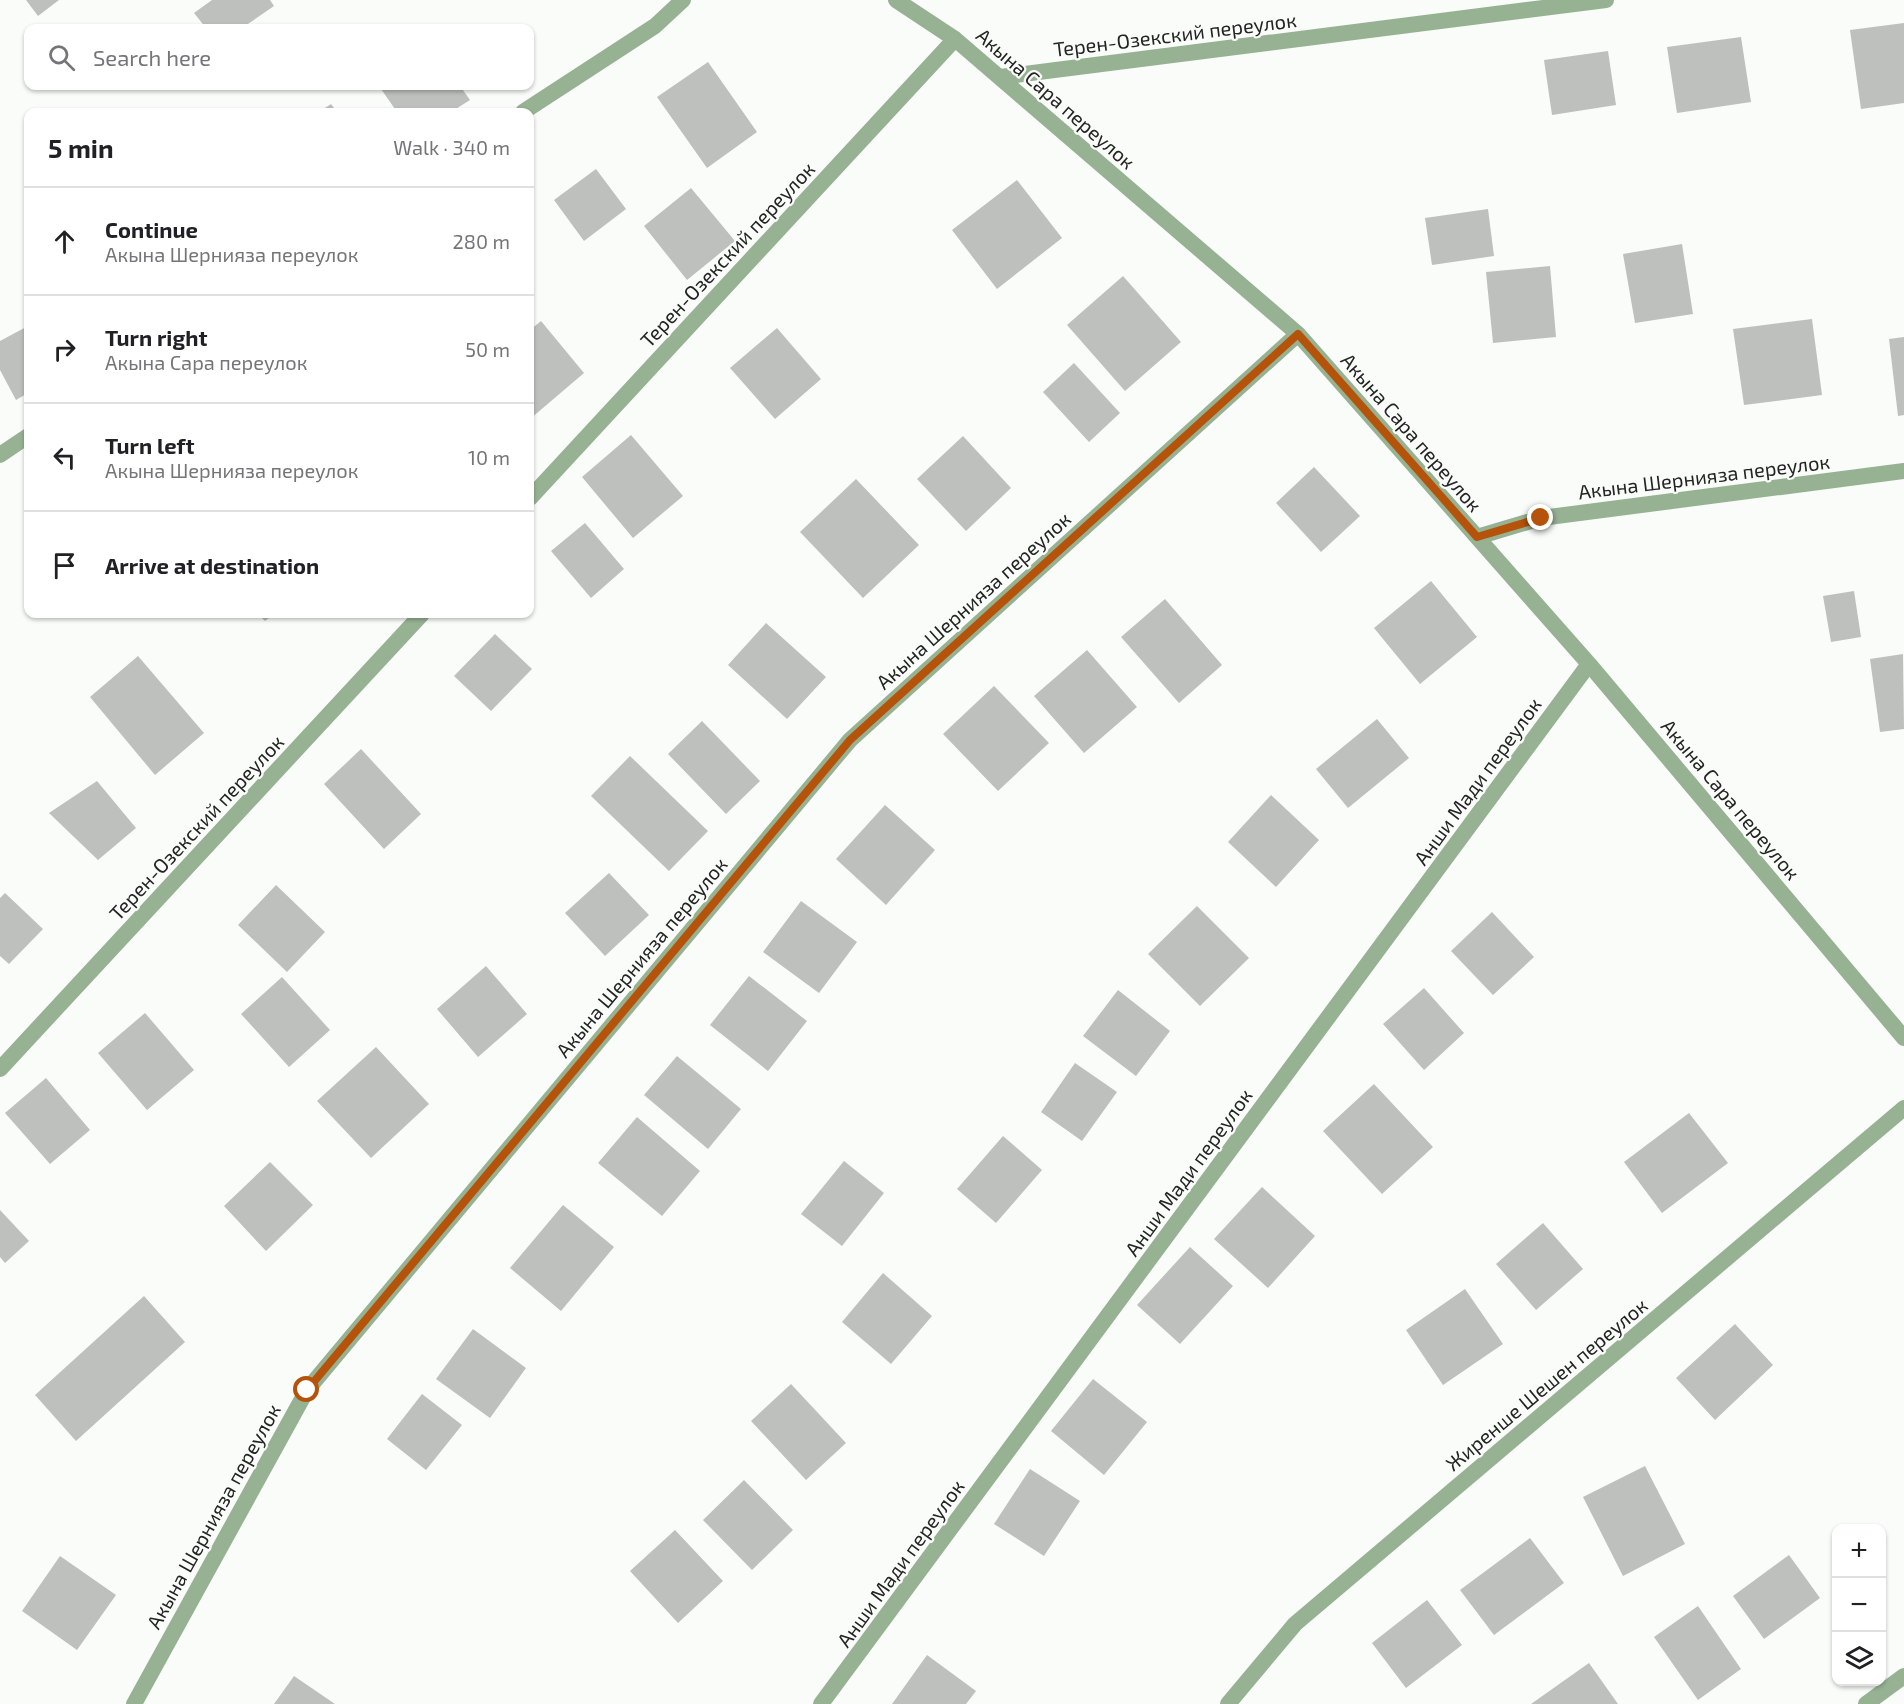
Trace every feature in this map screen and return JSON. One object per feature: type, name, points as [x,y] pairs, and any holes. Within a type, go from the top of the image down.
[{"type":"street","points":[[529,108],[655,26],[683,0]]},
{"type":"street","name":"Акына Сара переулок","points":[[896,0],[955,39],[1298,334],[1589,664],[1903,1036]]},
{"type":"street","name":"Терен-Озекский переулок","points":[[1000,77],[1606,0]]},
{"type":"street","name":"Терен-Озекский переулок","points":[[534,494],[955,39]]},
{"type":"street","name":"Акына Шернияза переулок","points":[[134,1704],[307,1390],[850,740],[1298,334]]},
{"type":"street","points":[[0,455],[24,439]]},
{"type":"street","name":"Акына Шернияза переулок","points":[[1477,537],[1541,518],[1904,471]]},
{"type":"street","name":"Терен-Озекский переулок","points":[[0,1069],[418,618]]},
{"type":"street","name":"Анши Мади переулок","points":[[821,1704],[1589,664]]},
{"type":"street","name":"Жиренше Шешен переулок","points":[[1228,1704],[1295,1624],[1904,1108]]},
{"type":"street","points":[[1866,1704],[1904,1676]]},
{"type":"building","points":[[26,0],[59,0],[38,16]]},
{"type":"building","points":[[212,0],[270,0],[274,6],[248,24],[203,24],[194,13]]},
{"type":"building","points":[[1904,23],[1904,103],[1861,109],[1850,30]]},
{"type":"building","points":[[1741,37],[1751,102],[1677,113],[1667,47]]},
{"type":"building","points":[[1608,51],[1616,105],[1552,115],[1544,60]]},
{"type":"building","points":[[708,62],[757,132],[707,168],[657,97]]},
{"type":"building","points":[[382,90],[463,90],[470,100],[457,108],[394,108]]},
{"type":"building","points":[[596,169],[626,209],[584,241],[554,200]]},
{"type":"building","points":[[1017,180],[1062,238],[997,289],[952,230]]},
{"type":"building","points":[[691,188],[735,241],[687,280],[644,226]]},
{"type":"building","points":[[1488,209],[1494,256],[1432,265],[1425,218]]},
{"type":"building","points":[[1682,244],[1693,314],[1635,323],[1623,254]]},
{"type":"building","points":[[1550,266],[1556,337],[1493,343],[1486,272]]},
{"type":"building","points":[[1123,276],[1181,342],[1125,391],[1067,325]]},
{"type":"building","points":[[1812,319],[1822,395],[1744,405],[1733,329]]},
{"type":"building","points":[[541,321],[584,373],[534,416],[534,327]]},
{"type":"building","points":[[24,328],[24,395],[16,400],[0,370],[0,341]]},
{"type":"building","points":[[777,328],[821,379],[775,419],[730,368]]},
{"type":"building","points":[[1904,337],[1904,415],[1898,416],[1889,339]]},
{"type":"building","points":[[1074,363],[1120,413],[1089,442],[1043,392]]},
{"type":"building","points":[[631,435],[683,496],[633,538],[582,477]]},
{"type":"building","points":[[963,436],[1011,488],[966,531],[917,479]]},
{"type":"building","points":[[1314,467],[1360,516],[1321,552],[1276,503]]},
{"type":"building","points":[[856,479],[919,545],[863,598],[800,532]]},
{"type":"building","points":[[585,523],[624,569],[591,598],[551,551]]},
{"type":"building","points":[[1431,581],[1477,637],[1420,684],[1374,628]]},
{"type":"building","points":[[1854,591],[1861,637],[1831,642],[1823,596]]},
{"type":"building","points":[[1165,599],[1222,665],[1179,703],[1121,637]]},
{"type":"building","points":[[766,623],[826,677],[787,719],[728,665]]},
{"type":"building","points":[[495,634],[532,669],[491,711],[454,676]]},
{"type":"building","points":[[1087,650],[1137,707],[1084,753],[1034,696]]},
{"type":"building","points":[[1903,654],[1904,729],[1880,732],[1870,659]]},
{"type":"building","points":[[138,656],[204,733],[155,775],[90,697]]},
{"type":"building","points":[[994,686],[1049,743],[998,791],[943,734]]},
{"type":"building","points":[[1377,719],[1409,758],[1348,808],[1316,769]]},
{"type":"building","points":[[702,721],[760,781],[726,814],[668,754]]},
{"type":"building","points":[[361,749],[421,814],[384,849],[324,784]]},
{"type":"building","points":[[630,756],[708,831],[669,871],[591,796]]},
{"type":"building","points":[[97,781],[136,828],[98,860],[49,813]]},
{"type":"building","points":[[1271,795],[1319,840],[1276,887],[1228,842]]},
{"type":"building","points":[[885,805],[935,850],[886,905],[836,859]]},
{"type":"building","points":[[609,873],[649,915],[605,956],[565,913]]},
{"type":"building","points":[[276,885],[325,932],[287,972],[238,925]]},
{"type":"building","points":[[5,893],[43,929],[9,964],[0,956],[0,898]]},
{"type":"building","points":[[801,901],[857,942],[819,993],[763,952]]},
{"type":"building","points":[[1197,906],[1249,958],[1200,1006],[1148,954]]},
{"type":"building","points":[[1492,912],[1534,957],[1493,995],[1451,951]]},
{"type":"building","points":[[486,966],[527,1014],[478,1057],[437,1009]]},
{"type":"building","points":[[749,976],[807,1021],[768,1071],[710,1025]]},
{"type":"building","points":[[282,977],[330,1030],[289,1067],[241,1014]]},
{"type":"building","points":[[1424,988],[1464,1033],[1424,1070],[1383,1024]]},
{"type":"building","points":[[1118,990],[1170,1031],[1136,1076],[1083,1036]]},
{"type":"building","points":[[145,1013],[194,1070],[147,1110],[98,1053]]},
{"type":"building","points":[[376,1047],[429,1104],[371,1158],[317,1101]]},
{"type":"building","points":[[677,1056],[741,1109],[708,1149],[644,1095]]},
{"type":"building","points":[[1075,1063],[1117,1092],[1082,1141],[1041,1112]]},
{"type":"building","points":[[46,1078],[90,1130],[50,1164],[5,1113]]},
{"type":"building","points":[[1374,1084],[1433,1147],[1382,1194],[1323,1131]]},
{"type":"building","points":[[1689,1113],[1728,1163],[1662,1213],[1624,1162]]},
{"type":"building","points":[[637,1117],[700,1171],[662,1216],[598,1163]]},
{"type":"building","points":[[1003,1136],[1042,1170],[996,1223],[957,1189]]},
{"type":"building","points":[[844,1161],[884,1193],[842,1246],[801,1214]]},
{"type":"building","points":[[270,1162],[313,1205],[266,1251],[224,1206]]},
{"type":"building","points":[[1262,1187],[1315,1236],[1268,1288],[1214,1239]]},
{"type":"building","points":[[563,1205],[614,1247],[561,1311],[510,1268]]},
{"type":"building","points":[[0,1210],[29,1241],[5,1263],[0,1257]]},
{"type":"building","points":[[1543,1223],[1583,1269],[1536,1310],[1496,1264]]},
{"type":"building","points":[[1190,1247],[1233,1286],[1180,1344],[1137,1305]]},
{"type":"building","points":[[883,1273],[932,1316],[891,1364],[842,1322]]},
{"type":"building","points":[[1465,1289],[1503,1344],[1443,1385],[1406,1330]]},
{"type":"building","points":[[144,1296],[185,1342],[76,1441],[35,1395]]},
{"type":"building","points":[[1735,1324],[1773,1365],[1715,1420],[1676,1378]]},
{"type":"building","points":[[473,1329],[526,1368],[490,1418],[436,1379]]},
{"type":"building","points":[[1093,1379],[1147,1422],[1104,1475],[1051,1431]]},
{"type":"building","points":[[791,1384],[846,1443],[806,1480],[751,1421]]},
{"type":"building","points":[[422,1394],[462,1425],[426,1470],[387,1439]]},
{"type":"building","points":[[1645,1466],[1685,1544],[1623,1576],[1583,1497]]},
{"type":"building","points":[[1030,1469],[1080,1501],[1044,1556],[994,1524]]},
{"type":"building","points":[[744,1480],[793,1530],[752,1570],[703,1520]]},
{"type":"building","points":[[675,1530],[723,1581],[678,1623],[630,1571]]},
{"type":"building","points":[[1530,1538],[1564,1583],[1494,1635],[1460,1590]]},
{"type":"building","points":[[1789,1555],[1820,1598],[1764,1639],[1733,1596]]},
{"type":"building","points":[[60,1556],[116,1595],[77,1650],[22,1611]]},
{"type":"building","points":[[1427,1600],[1462,1645],[1406,1688],[1372,1643]]},
{"type":"building","points":[[1698,1606],[1741,1669],[1698,1700],[1654,1637]]},
{"type":"building","points":[[927,1655],[976,1691],[966,1704],[892,1704]]},
{"type":"building","points":[[1589,1663],[1618,1704],[1531,1704]]},
{"type":"building","points":[[294,1676],[335,1704],[274,1704]]},
{"type":"route","points":[[307,1390],[850,740],[1298,334],[1477,537],[1541,518]]}]
